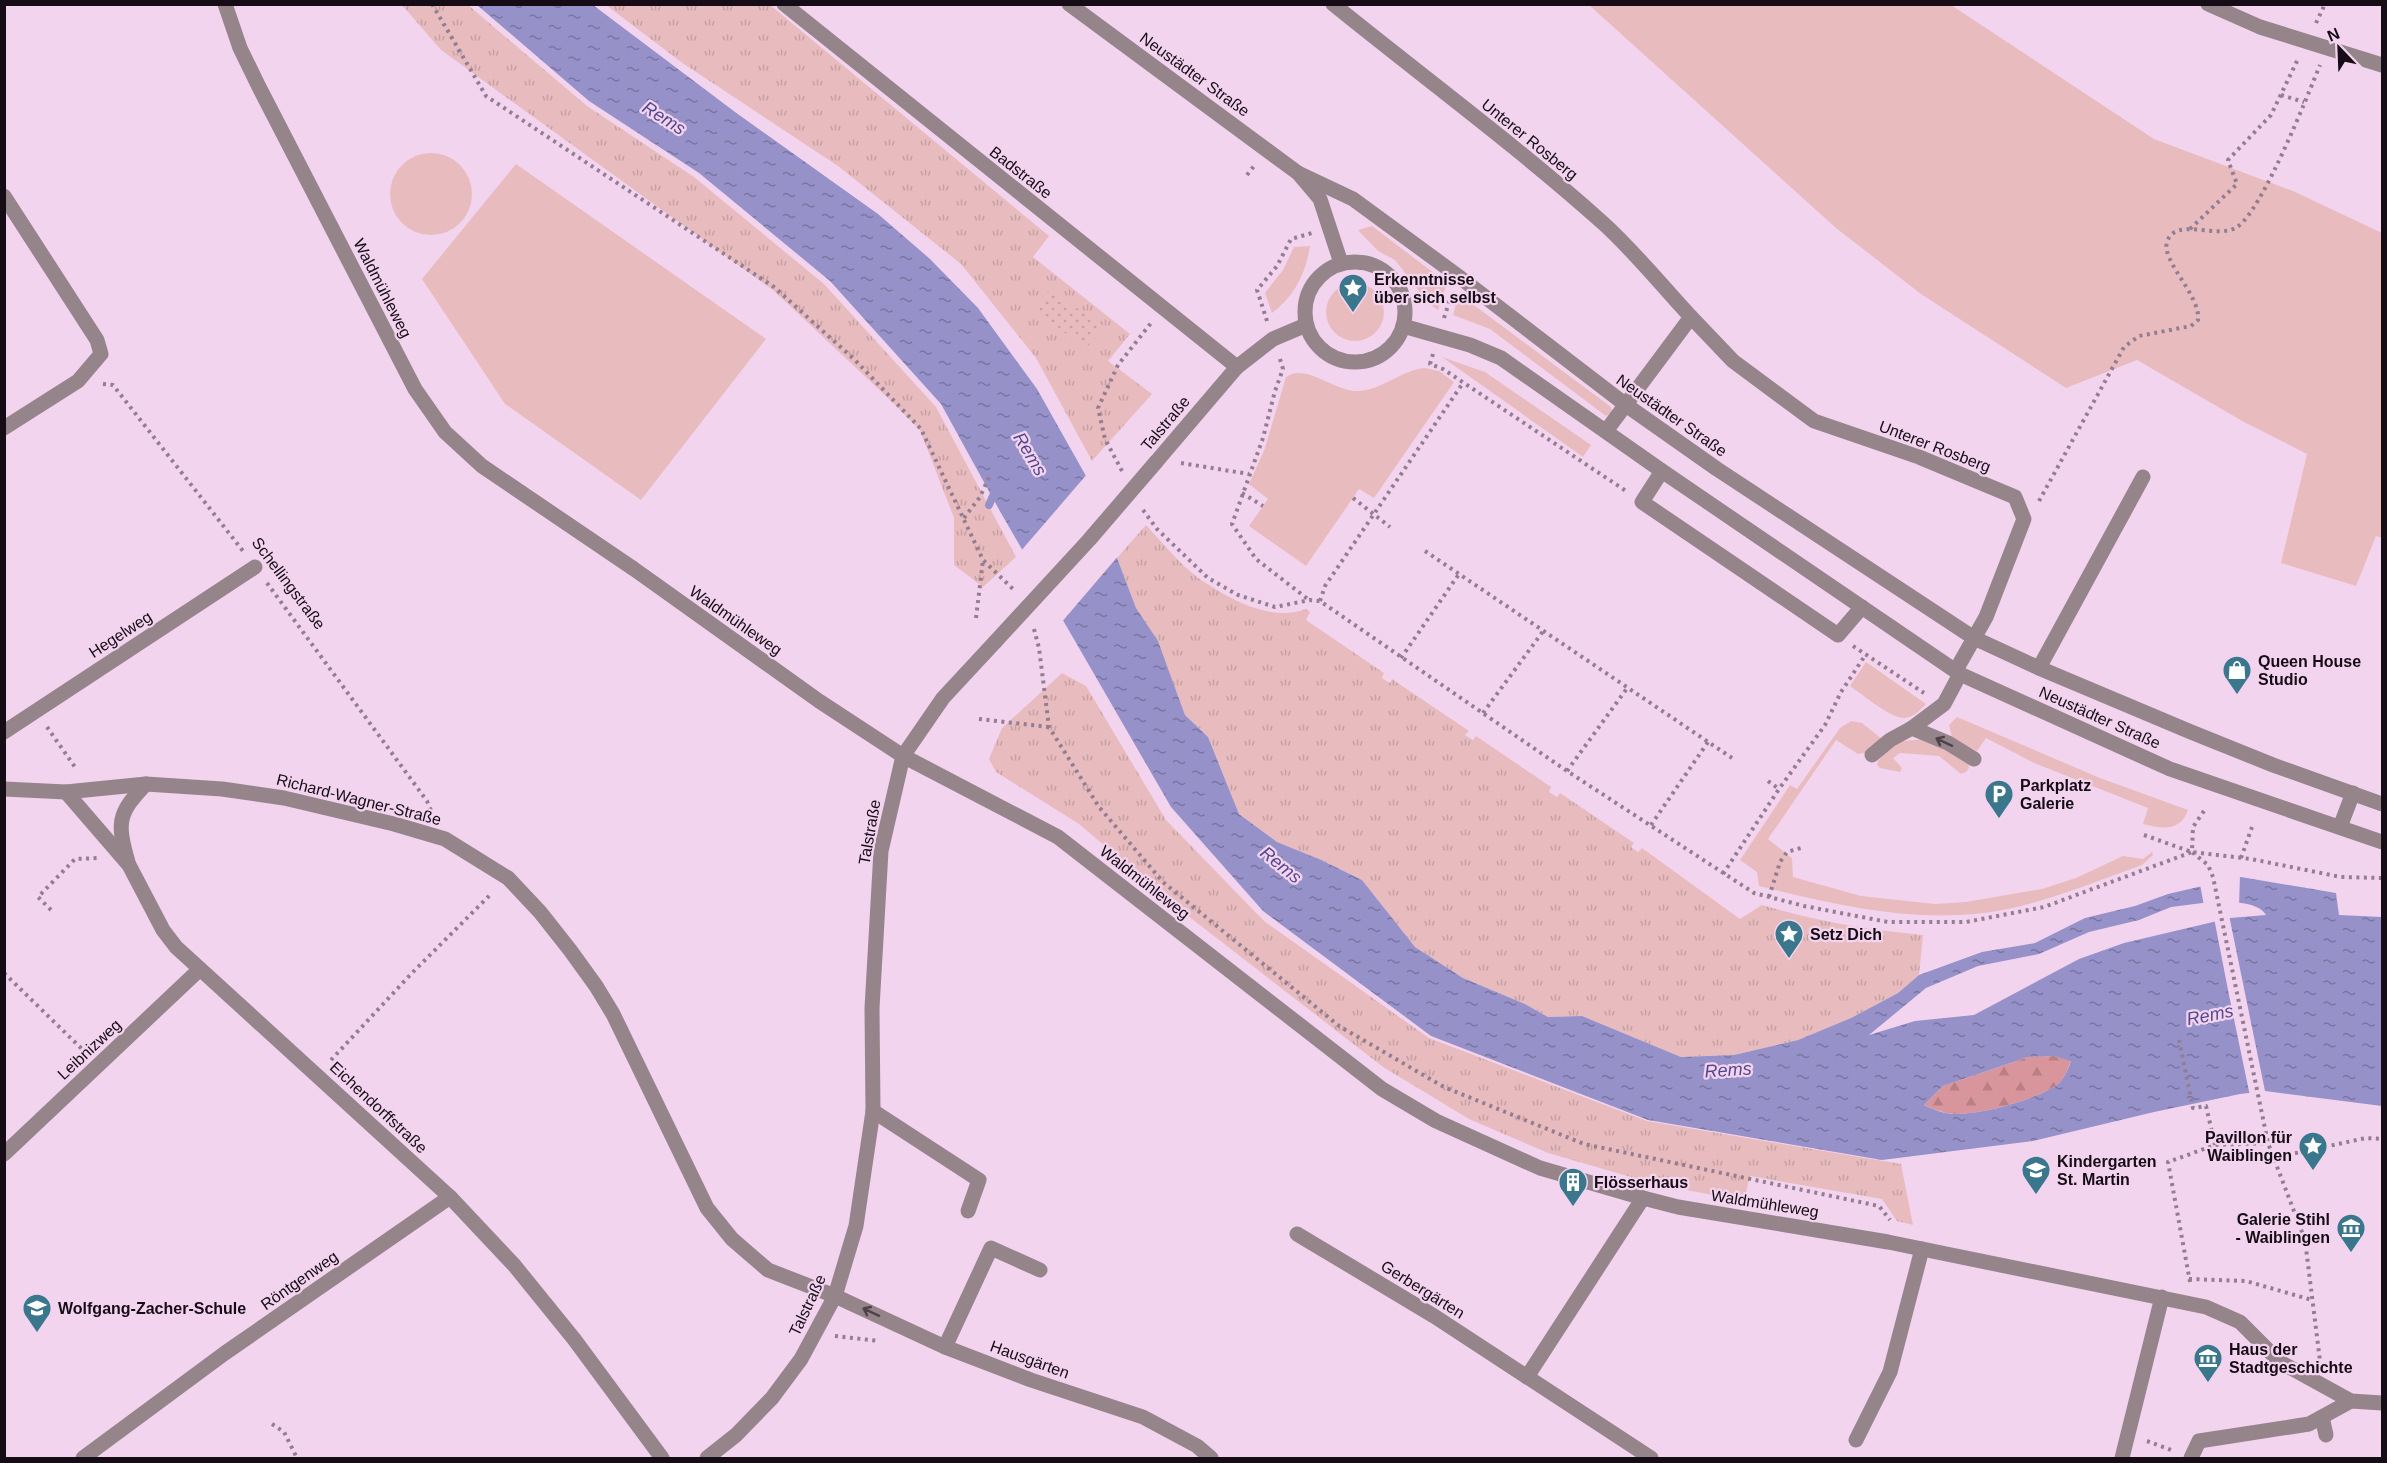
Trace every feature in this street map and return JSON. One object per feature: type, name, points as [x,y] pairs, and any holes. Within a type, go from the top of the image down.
[{"type":"street","name":"Waldmühleweg","points":[[225,4],[240,48],[275,118],[415,389],[445,432],[482,466],[634,569],[819,701],[903,756],[1058,837],[1382,1089],[1436,1121],[1540,1168],[1643,1198],[1678,1207],[1888,1242],[2206,1307],[2240,1322],[2280,1362],[2350,1401]]},
{"type":"street","name":"Badstraße","points":[[784,4],[1237,367]]},
{"type":"street","name":"Neustädter Straße","points":[[1070,4],[1298,173],[1353,199],[1375,214],[1626,405],[1736,482],[1974,638],[2039,668],[2273,765],[2382,804]]},
{"type":"street","name":"Unterer Rosberg","points":[[1333,4],[1512,145],[1606,225],[1733,361],[1814,421],[1919,457],[2015,497],[2024,519],[1986,617],[1944,704]]},
{"type":"street","points":[[2208,4],[2260,27],[2382,65]]},
{"type":"street","name":"Neustädter Straße","points":[[1298,173],[1320,200],[1332,228],[1341,263]]},
{"type":"street","points":[[4,196],[97,340],[101,354],[78,381],[4,428]]},
{"type":"street","points":[[1358,261],[1375,265],[1389,274],[1400,288],[1405,304],[1405,321],[1399,337],[1388,350],[1374,359],[1358,363],[1341,361],[1327,354],[1315,344],[1306,325],[1304,313],[1306,297],[1313,283],[1326,270],[1341,263],[1358,261]]},
{"type":"street","points":[[1606,431],[1691,317]]},
{"type":"street","name":"Talstraße","points":[[707,1458],[736,1435],[772,1398],[801,1359],[835,1296],[856,1226],[873,1111],[872,1008],[880,851],[903,756],[944,698],[1089,540],[1237,367],[1273,339],[1306,325]]},
{"type":"street","name":"Neustädter Straße","points":[[1402,326],[1470,345],[1501,358],[1662,471],[1958,672],[2170,769],[2382,842]]},
{"type":"street","points":[[1662,471],[1642,502],[1838,635],[1862,607]]},
{"type":"street","name":"Neustädter Straße","points":[[2039,668],[2144,477]]},
{"type":"street","name":"Hegelweg","points":[[4,732],[255,567]]},
{"type":"street","points":[[1872,755],[1890,740],[1912,728],[1944,704]]},
{"type":"street","points":[[1912,728],[1948,743],[1974,759]]},
{"type":"street","points":[[129,865],[120,832],[123,812],[132,798],[146,784]]},
{"type":"street","name":"Richard-Wagner-Straße","points":[[4,789],[66,792],[146,784],[222,789],[284,798],[394,824],[445,839],[508,878],[540,912],[596,986],[628,1045],[707,1208],[732,1239],[768,1270],[835,1296]]},
{"type":"street","name":"Eichendorffstraße","points":[[66,792],[129,865],[163,930],[176,947],[450,1197],[514,1265],[574,1339],[662,1458]]},
{"type":"street","points":[[2340,827],[2353,793]]},
{"type":"street","name":"Leibnizweg","points":[[4,1154],[199,970]]},
{"type":"street","points":[[873,1111],[979,1180],[968,1211]]},
{"type":"street","name":"Röntgenweg","points":[[83,1458],[225,1353],[450,1197]]},
{"type":"street","points":[[1527,1377],[1643,1198]]},
{"type":"street","name":"Gerbergärten","points":[[1298,1234],[1434,1316],[1651,1458]]},
{"type":"street","points":[[945,1347],[991,1248],[1040,1269]]},
{"type":"street","points":[[1856,1440],[1890,1372],[1922,1249]]},
{"type":"street","name":"Hausgärten","points":[[835,1296],[945,1347],[1031,1380],[1143,1417],[1197,1446],[1211,1458]]},
{"type":"street","points":[[2122,1458],[2162,1297]]},
{"type":"street","points":[[2191,1458],[2199,1441],[2309,1424],[2350,1401],[2382,1403]]},
{"type":"street","points":[[2322,1417],[2326,1435]]},
{"type":"path","points":[[432,4],[486,96],[774,287],[855,360],[921,429],[984,560],[1016,593]]},
{"type":"path","points":[[2042,495],[2124,347],[2139,336],[2191,326],[2199,320],[2197,307],[2166,250],[2168,239],[2174,232],[2190,229],[2209,232],[2227,231],[2237,228],[2248,218],[2263,192],[2327,48]]},
{"type":"path","points":[[2190,229],[2237,184],[2228,160],[2271,115],[2296,62]]},
{"type":"path","points":[[2281,95],[2304,102]]},
{"type":"path","points":[[1332,228],[1291,239],[1277,266],[1257,290],[1283,369],[1263,438],[1232,524],[1256,559],[1310,600],[1320,601],[1567,771],[1754,893],[1888,922],[1966,922],[2044,907],[2193,852]]},
{"type":"path","points":[[1430,364],[1443,369],[1642,502]]},
{"type":"path","name":"Schellingstraße","points":[[78,381],[113,385],[255,567],[427,801],[445,839]]},
{"type":"path","points":[[1320,601],[1324,586],[1463,383]]},
{"type":"path","points":[[1158,459],[1249,474]]},
{"type":"path","points":[[964,518],[980,498],[990,475]]},
{"type":"path","points":[[1242,493],[1263,506]]},
{"type":"path","points":[[1353,498],[1390,527]]},
{"type":"path","points":[[1425,551],[1732,758]]},
{"type":"path","points":[[976,618],[984,560]]},
{"type":"path","points":[[1401,658],[1459,574]]},
{"type":"path","points":[[1032,621],[1040,648],[1049,727],[1099,807],[1163,882],[1339,1026],[1444,1086],[1584,1144],[1879,1206],[1898,1227]]},
{"type":"path","points":[[1483,713],[1544,630]]},
{"type":"path","points":[[1838,635],[1944,704]]},
{"type":"path","points":[[1722,874],[1825,725],[1840,692],[1866,654]]},
{"type":"path","points":[[1567,771],[1628,687]]},
{"type":"path","points":[[37,710],[69,760]]},
{"type":"path","points":[[979,719],[1049,727]]},
{"type":"path","points":[[1651,825],[1709,741]]},
{"type":"path","points":[[1768,782],[1779,789]]},
{"type":"path","points":[[2204,811],[2193,827],[2193,852],[2208,865],[2213,877],[2268,1143],[2305,1240],[2323,1386]]},
{"type":"path","points":[[2241,858],[2252,827]]},
{"type":"path","points":[[2144,835],[2193,852],[2241,858],[2341,877],[2382,878]]},
{"type":"path","points":[[1769,897],[1780,862],[1787,852],[1801,848]]},
{"type":"path","points":[[51,910],[38,897],[75,859],[80,858]]},
{"type":"path","points":[[317,1074],[412,973],[508,878]]},
{"type":"path","points":[[4,973],[98,1065]]},
{"type":"path","points":[[2179,1040],[2193,1108],[2206,1106],[2216,1145]]},
{"type":"path","points":[[2273,1158],[2366,1138],[2382,1139]]},
{"type":"path","points":[[2268,1143],[2216,1145],[2168,1162],[2190,1282],[2246,1281],[2312,1300]]},
{"type":"path","points":[[814,1334],[889,1342]]},
{"type":"path","points":[[272,1424],[284,1432],[297,1458]]},
{"type":"path","points":[[2128,1434],[2191,1458]]},
{"type":"green space","points":[[402,5],[468,5],[587,106],[694,177],[824,284],[936,407],[1016,557],[983,587],[954,565],[954,518],[920,430],[774,291],[441,50]]},
{"type":"green space","points":[[606,5],[770,5],[1049,236],[1033,257],[1130,334],[1108,361],[1152,394],[1092,461],[1036,358],[961,264],[838,166],[681,62]]},
{"type":"green space","points":[[1589,5],[1951,5],[2154,139],[2293,191],[2382,233],[2382,538],[2376,536],[2356,586],[2281,563],[2307,454],[2244,422],[2137,360],[2066,388],[1921,294],[1836,228]]},
{"type":"green space","points":[[431,153],[447,156],[460,165],[469,178],[472,194],[469,210],[460,223],[447,232],[431,235],[415,232],[402,223],[393,210],[390,194],[393,178],[402,165],[415,156]]},
{"type":"green space","points":[[516,164],[766,339],[641,500],[505,404],[422,279]]},
{"type":"green space","points":[[1372,226],[1447,283],[1438,310],[1429,304],[1395,260],[1378,251],[1358,230]]},
{"type":"green space","points":[[1310,246],[1298,284],[1287,300],[1272,313],[1265,293],[1283,270],[1294,247]]},
{"type":"green space","points":[[1349,283],[1361,283],[1371,287],[1380,296],[1384,318],[1376,333],[1361,341],[1349,341],[1339,337],[1330,328],[1326,318],[1326,306],[1330,296],[1339,287]]},
{"type":"green space","points":[[1049,290],[1105,327],[1085,349],[1033,307]]},
{"type":"green space","points":[[1459,294],[1611,407],[1612,412],[1606,416],[1490,329],[1453,315]]},
{"type":"green space","points":[[1442,357],[1485,372],[1591,445],[1583,457]]},
{"type":"green space","points":[[1425,368],[1439,371],[1454,382],[1374,498],[1359,489],[1306,566],[1249,526],[1268,499],[1249,484],[1265,448],[1286,377],[1302,373],[1346,390],[1355,391],[1373,388]]},
{"type":"green space","points":[[1146,525],[1198,578],[1241,603],[1280,613],[1306,609],[1310,612],[1306,620],[1384,673],[1382,678],[1390,683],[1392,679],[1469,731],[1465,735],[1473,740],[1476,736],[1551,787],[1549,792],[1557,797],[1560,793],[1634,843],[1631,847],[1638,852],[1642,848],[1740,919],[1762,905],[1842,924],[1923,935],[1919,975],[1898,993],[1851,1018],[1798,1040],[1734,1055],[1681,1057],[1582,1016],[1548,1017],[1525,1004],[1463,978],[1415,947],[1362,880],[1277,842],[1239,814],[1208,737],[1185,715],[1158,641],[1136,608],[1117,558]]},
{"type":"green space","points":[[1866,662],[1926,704],[1914,715],[1905,718],[1892,715],[1877,705],[1850,686]]},
{"type":"green space","points":[[1062,673],[1086,686],[1166,820],[1264,921],[1429,1038],[1647,1121],[1901,1164],[1913,1225],[1897,1221],[1882,1199],[1750,1176],[1744,1201],[1655,1184],[1548,1153],[1469,1119],[1383,1067],[1174,905],[1079,824],[996,772],[989,759],[1002,728]]},
{"type":"green space","points":[[1957,717],[2100,778],[2188,810],[2180,822],[2170,827],[2143,824],[2148,808],[2034,763],[1986,738],[1977,751],[1952,738],[1949,725]]},
{"type":"green space","points":[[1851,721],[1862,723],[1882,739],[1869,752],[1858,754],[1836,740],[1768,839],[1792,858],[1793,877],[1861,896],[1935,904],[1966,902],[2042,889],[2076,878],[2123,856],[2143,859],[2152,852],[2153,855],[2142,865],[2059,895],[2008,909],[1977,914],[1945,915],[1882,911],[1851,907],[1759,886],[1757,872],[1740,860],[1790,785],[1797,789],[1840,728]]},
{"type":"green space","points":[[1924,739],[1968,762],[1969,768],[1961,774],[1939,756],[1900,753],[1893,758],[1902,768],[1900,772],[1880,768],[1877,765],[1895,742]]},
{"type":"green space","points":[[2054,1056],[2071,1060],[2065,1075],[2054,1087],[2031,1098],[1986,1111],[1957,1114],[1946,1113],[1924,1105],[1943,1086],[2028,1057]]},
{"type":"water","name":"Rems","points":[[477,5],[593,5],[735,112],[878,214],[930,259],[978,308],[1037,389],[1086,476],[1136,608],[1158,641],[1185,715],[1208,737],[1239,814],[1277,842],[1362,880],[1415,947],[1463,978],[1525,1004],[1548,1017],[1582,1016],[1681,1057],[1734,1055],[1798,1040],[1851,1018],[1898,993],[1919,975],[1982,952],[2035,943],[2085,918],[2135,906],[2168,894],[2241,877],[2336,893],[2339,915],[2382,917],[2382,1106],[2265,1091],[2154,1112],[2033,1141],[1882,1160],[1648,1120],[1431,1036],[1263,911],[1171,807],[1001,513],[941,404],[830,281],[699,173],[589,101]],"holes":[[[2218,901],[2237,902],[2258,907],[2266,915],[2230,918],[2124,943],[2079,959],[1974,1015],[1915,1021],[1869,1035],[1926,988],[1978,966],[2039,954],[2089,932],[2139,920],[2171,907]],[[2054,1056],[2071,1061],[2065,1076],[2054,1087],[2031,1098],[1986,1111],[1957,1114],[1938,1111],[1924,1105],[1943,1086],[2028,1057]]]},
{"type":"pier","points":[[1088,473],[1119,555],[1061,623],[1020,552]]},
{"type":"pier","points":[[2240,875],[2239,906],[2218,904],[2204,906],[2200,884]]},
{"type":"pier","points":[[2229,915],[2265,1094],[2250,1096],[2229,995],[2214,918]]},
{"type":"waterway","points":[[989,505],[996,489]]},
{"type":"place","name":"Erkenntnisse über sich selbst","points":[[1353,314]]},
{"type":"place","name":"Queen House Studio","points":[[2237,696]]},
{"type":"place","name":"Parkplatz Galerie","points":[[1999,820]]},
{"type":"place","name":"Setz Dich","points":[[1789,960]]},
{"type":"place","name":"Pavillon für Waiblingen","points":[[2313,1172]]},
{"type":"place","name":"Kindergarten St. Martin","points":[[2036,1196]]},
{"type":"place","name":"Flösserhaus","points":[[1573,1208]]},
{"type":"place","name":"Galerie Stihl - Waiblingen","points":[[2351,1254]]},
{"type":"place","name":"Wolfgang-Zacher-Schule","points":[[37,1334]]},
{"type":"place","name":"Haus der Stadtgeschichte","points":[[2208,1384]]}]
